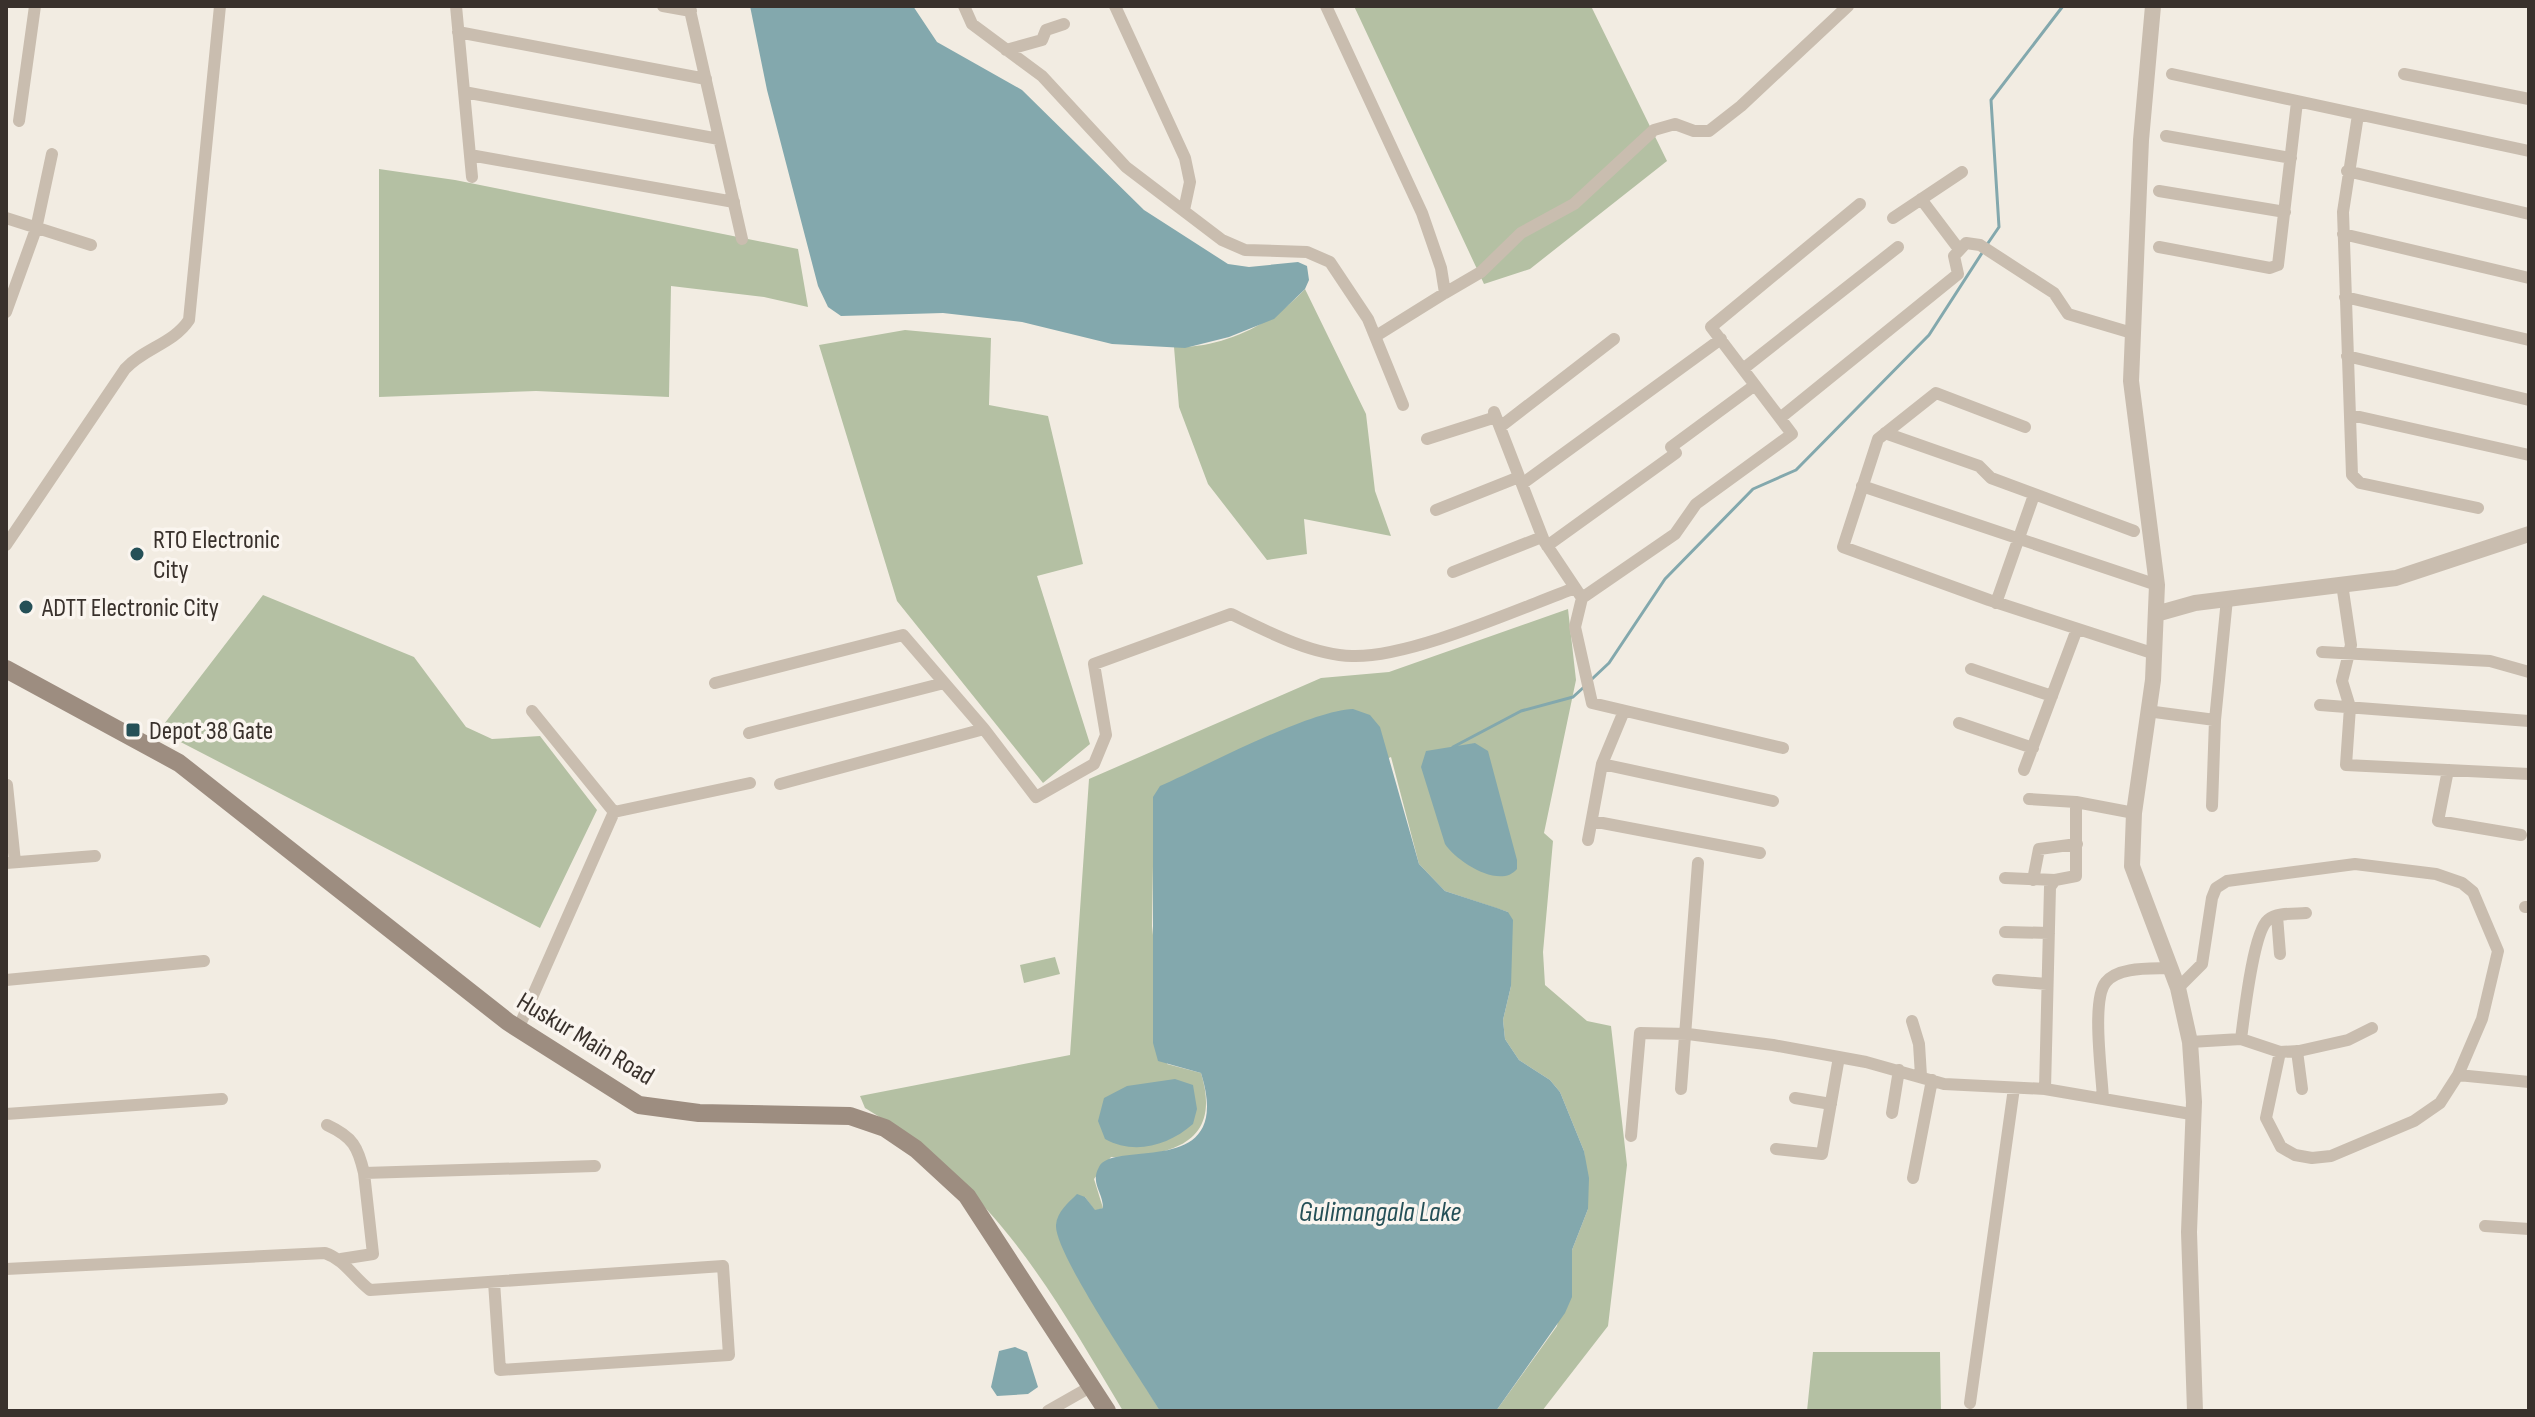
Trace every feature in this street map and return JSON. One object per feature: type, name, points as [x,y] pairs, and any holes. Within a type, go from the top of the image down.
[{"type":"main road","name":"Huskur Main Road","points":[[6,669],[179,763],[518,1029],[639,1105],[699,1113],[850,1116],[885,1128],[916,1149],[967,1196],[1107,1411]]},
{"type":"street","points":[[19,121],[35,6]]},
{"type":"street","points":[[6,545],[125,369],[141,354],[170,340],[189,320],[220,6]]},
{"type":"street","points":[[456,6],[472,177]]},
{"type":"street","points":[[663,6],[690,8],[742,239]]},
{"type":"street","points":[[964,6],[972,24],[1042,76],[1136,177],[1236,248],[1307,252],[1330,262],[1376,336],[1403,405]]},
{"type":"street","points":[[1115,6],[1185,158],[1190,182],[1184,210]]},
{"type":"street","points":[[1326,6],[1422,213],[1441,268],[1445,293]]},
{"type":"street","points":[[1376,336],[1481,272],[1521,233],[1574,204],[1654,130],[1675,124],[1694,131],[1709,131],[1741,106],[1848,6]]},
{"type":"street","points":[[2153,6],[2141,140],[2132,333],[2134,415],[2157,585],[2153,680],[2134,813],[2132,866],[2178,988],[2190,1042],[2189,1232],[2195,1411]]},
{"type":"street","points":[[1006,50],[1042,40],[1046,30],[1064,24]]},
{"type":"street","points":[[458,32],[706,79]]},
{"type":"street","points":[[2172,74],[2529,151]]},
{"type":"street","points":[[2404,74],[2529,99]]},
{"type":"street","points":[[464,92],[719,139]]},
{"type":"street","points":[[2159,247],[2274,268],[2278,265],[2297,102]]},
{"type":"street","points":[[2358,115],[2347,171],[2343,234],[2352,475],[2360,483],[2478,508]]},
{"type":"street","points":[[2166,136],[2291,158]]},
{"type":"street","points":[[6,312],[36,229],[52,154]]},
{"type":"street","points":[[470,155],[734,202]]},
{"type":"street","points":[[2347,171],[2529,214]]},
{"type":"street","points":[[1893,218],[1962,172]]},
{"type":"street","points":[[2159,191],[2285,212]]},
{"type":"street","points":[[1921,199],[1958,248]]},
{"type":"street","points":[[715,683],[903,635],[984,729],[1036,797],[1094,764],[1106,735],[1094,664],[1231,614],[1324,650],[1351,656],[1371,655],[1423,643],[1578,593],[1675,534],[1696,504],[1792,434],[1711,327],[1860,204]]},
{"type":"street","points":[[6,218],[91,245]]},
{"type":"street","points":[[2343,234],[2529,278]]},
{"type":"street","points":[[1780,418],[1958,274],[1953,261],[1958,248],[1971,243],[1986,249],[2054,293],[2068,314],[2132,333]]},
{"type":"street","points":[[1743,369],[1898,247]]},
{"type":"street","points":[[2345,297],[2529,340]]},
{"type":"street","points":[[1427,439],[1496,418],[1614,339]]},
{"type":"street","points":[[1436,510],[1520,480],[1721,339]]},
{"type":"street","points":[[2347,356],[2529,400]]},
{"type":"street","points":[[1453,572],[1545,542],[1676,453],[1671,447],[1755,385]]},
{"type":"street","points":[[2025,427],[1936,393],[1878,439],[1844,538],[1847,551],[2152,653]]},
{"type":"street","points":[[2351,415],[2529,455]]},
{"type":"street","points":[[1496,418],[1545,542],[1578,593],[1575,627],[1592,703],[1783,748]]},
{"type":"street","points":[[1885,433],[1979,466],[1991,478],[2134,531]]},
{"type":"street","points":[[1862,486],[2157,585]]},
{"type":"street","points":[[1996,603],[2034,495]]},
{"type":"street","points":[[2156,614],[2227,599],[2396,578],[2529,534]]},
{"type":"street","points":[[2342,584],[2351,645],[2342,681],[2350,707],[2346,765],[2529,774]]},
{"type":"street","points":[[2212,806],[2215,720],[2227,599]]},
{"type":"street","points":[[2024,770],[2077,629]]},
{"type":"street","points":[[2322,652],[2490,661],[2529,672]]},
{"type":"street","points":[[1971,669],[2052,696]]},
{"type":"street","points":[[749,733],[944,683]]},
{"type":"street","points":[[2320,705],[2529,721]]},
{"type":"street","points":[[532,711],[614,812]]},
{"type":"street","points":[[1588,840],[1602,764],[1624,711]]},
{"type":"street","points":[[2147,711],[2215,720]]},
{"type":"street","points":[[1959,723],[2033,748]]},
{"type":"street","points":[[780,784],[984,729]]},
{"type":"street","points":[[1602,764],[1773,801]]},
{"type":"street","points":[[2448,770],[2438,821],[2521,835]]},
{"type":"street","points":[[614,812],[750,783]]},
{"type":"street","points":[[7,785],[10,863],[95,856]]},
{"type":"street","points":[[2029,799],[2076,802],[2134,813]]},
{"type":"street","points":[[2005,878],[2055,880],[2076,876],[2076,802]]},
{"type":"street","points":[[518,1029],[614,812]]},
{"type":"street","points":[[1592,821],[1760,853]]},
{"type":"street","points":[[2033,880],[2039,849],[2077,844]]},
{"type":"street","points":[[1681,1089],[1688,1034],[1698,863]]},
{"type":"street","points":[[2178,988],[2202,964],[2212,898],[2216,888],[2227,881],[2355,864],[2436,874],[2462,883],[2473,892],[2499,955],[2482,1019],[2458,1075],[2440,1103],[2414,1121],[2331,1156],[2312,1158],[2281,1147],[2266,1118],[2280,1052]]},
{"type":"street","points":[[2045,1089],[2050,887],[2055,880]]},
{"type":"street","points":[[2241,1039],[2249,978],[2267,920],[2306,913]]},
{"type":"street","points":[[2277,916],[2280,954]]},
{"type":"street","points":[[2005,932],[2049,933]]},
{"type":"street","points":[[6,980],[204,961]]},
{"type":"street","points":[[2103,1099],[2099,998],[2106,981],[2126,971],[2171,968]]},
{"type":"street","points":[[1998,980],[2047,984]]},
{"type":"street","points":[[1912,1021],[1926,1078],[1913,1178]]},
{"type":"street","points":[[2190,1042],[2241,1039],[2280,1052],[2297,1051],[2348,1040],[2372,1028]]},
{"type":"street","points":[[1631,1136],[1640,1033],[1688,1034],[1839,1057],[1926,1078],[2045,1089],[2191,1114]]},
{"type":"street","points":[[2297,1051],[2302,1089]]},
{"type":"street","points":[[1776,1149],[1822,1154],[1839,1057]]},
{"type":"street","points":[[1892,1113],[1899,1070]]},
{"type":"street","points":[[2458,1075],[2529,1082]]},
{"type":"street","points":[[1970,1403],[2014,1088]]},
{"type":"street","points":[[1795,1098],[1831,1104]]},
{"type":"street","points":[[6,1114],[222,1099]]},
{"type":"street","points":[[6,1269],[325,1253],[341,1259],[373,1254],[359,1149],[352,1139],[327,1125]]},
{"type":"street","points":[[364,1173],[595,1166]]},
{"type":"street","points":[[2485,1226],[2529,1229]]},
{"type":"street","points":[[341,1259],[354,1278],[370,1290],[723,1266],[729,1355],[500,1370],[494,1282]]},
{"type":"street","points":[[1048,1411],[1092,1386]]},
{"type":"green space","points":[[1354,6],[1591,6],[1667,161],[1530,269],[1484,284]]},
{"type":"green space","points":[[379,169],[455,180],[798,249],[808,307],[764,297],[671,286],[669,397],[536,391],[379,397]]},
{"type":"green space","points":[[1305,289],[1366,414],[1375,491],[1391,536],[1304,519],[1307,554],[1267,560],[1208,484],[1179,407],[1174,347],[1210,344],[1246,332],[1278,313]]},
{"type":"green space","points":[[905,330],[991,338],[989,405],[1048,416],[1083,564],[1037,576],[1090,744],[1043,783],[897,601],[819,345]]},
{"type":"green space","points":[[263,595],[414,657],[466,727],[492,739],[540,736],[597,810],[540,928],[169,736],[161,728]]},
{"type":"green space","points":[[1568,609],[1576,680],[1544,833],[1553,841],[1543,952],[1545,985],[1587,1021],[1611,1026],[1627,1165],[1608,1326],[1542,1411],[1496,1411],[1557,1326],[1572,1250],[1588,1209],[1584,1151],[1560,1092],[1550,1080],[1519,1060],[1505,1039],[1503,1020],[1511,986],[1508,912],[1445,891],[1419,864],[1391,757],[1153,866],[1152,926],[1167,1064],[1201,1073],[1206,1097],[1204,1116],[1197,1131],[1186,1142],[1153,1154],[1111,1157],[1094,1179],[1103,1208],[1095,1211],[1085,1197],[1066,1254],[1160,1411],[1123,1411],[1043,1281],[1014,1242],[949,1171],[910,1138],[865,1108],[860,1096],[1070,1055],[1089,779],[1321,678],[1389,672]]},
{"type":"green space","points":[[1055,957],[1060,974],[1024,983],[1020,965]]},
{"type":"green space","points":[[1813,1352],[1940,1352],[1941,1411],[1807,1411]]},
{"type":"water","points":[[750,6],[913,6],[937,42],[1022,90],[1144,210],[1228,264],[1249,267],[1298,262],[1307,266],[1309,280],[1305,289],[1274,319],[1229,337],[1185,348],[1112,344],[1022,322],[943,313],[841,316],[828,307],[818,286],[767,90]]},
{"type":"water","name":"Gulimangala Lake","points":[[1353,709],[1370,715],[1380,727],[1419,864],[1445,891],[1508,912],[1513,920],[1511,986],[1503,1020],[1505,1039],[1519,1060],[1550,1080],[1560,1092],[1584,1151],[1589,1178],[1588,1209],[1572,1250],[1572,1297],[1565,1313],[1496,1411],[1160,1411],[1083,1288],[1059,1240],[1056,1225],[1061,1212],[1077,1194],[1085,1197],[1095,1210],[1103,1208],[1096,1178],[1099,1167],[1109,1159],[1168,1150],[1188,1143],[1202,1130],[1207,1107],[1201,1073],[1158,1061],[1153,1043],[1153,797],[1160,786],[1284,729],[1334,712]]},
{"type":"water","points":[[1475,743],[1488,751],[1517,860],[1517,869],[1509,875],[1490,875],[1479,871],[1458,858],[1445,844],[1421,767],[1426,751]]},
{"type":"water","points":[[1175,1079],[1193,1085],[1197,1109],[1193,1124],[1173,1138],[1150,1146],[1127,1146],[1105,1139],[1098,1121],[1104,1098],[1127,1086]]},
{"type":"water","points":[[1015,1347],[1027,1352],[1038,1387],[1028,1394],[997,1396],[991,1387],[999,1351]]},
{"type":"waterway","points":[[1986,246],[1999,227],[1991,100],[2063,6]]},
{"type":"waterway","points":[[1592,679],[1609,663],[1665,579],[1753,489],[1796,470],[1929,335],[1982,253]]},
{"type":"waterway","points":[[1453,747],[1521,711],[1573,697],[1584,687]]},
{"type":"place","name":"RTO Electronic City","points":[[137,554]]},
{"type":"place","name":"ADTT Electronic City","points":[[26,607]]},
{"type":"place","name":"Depot 38 Gate","points":[[133,730]]}]
